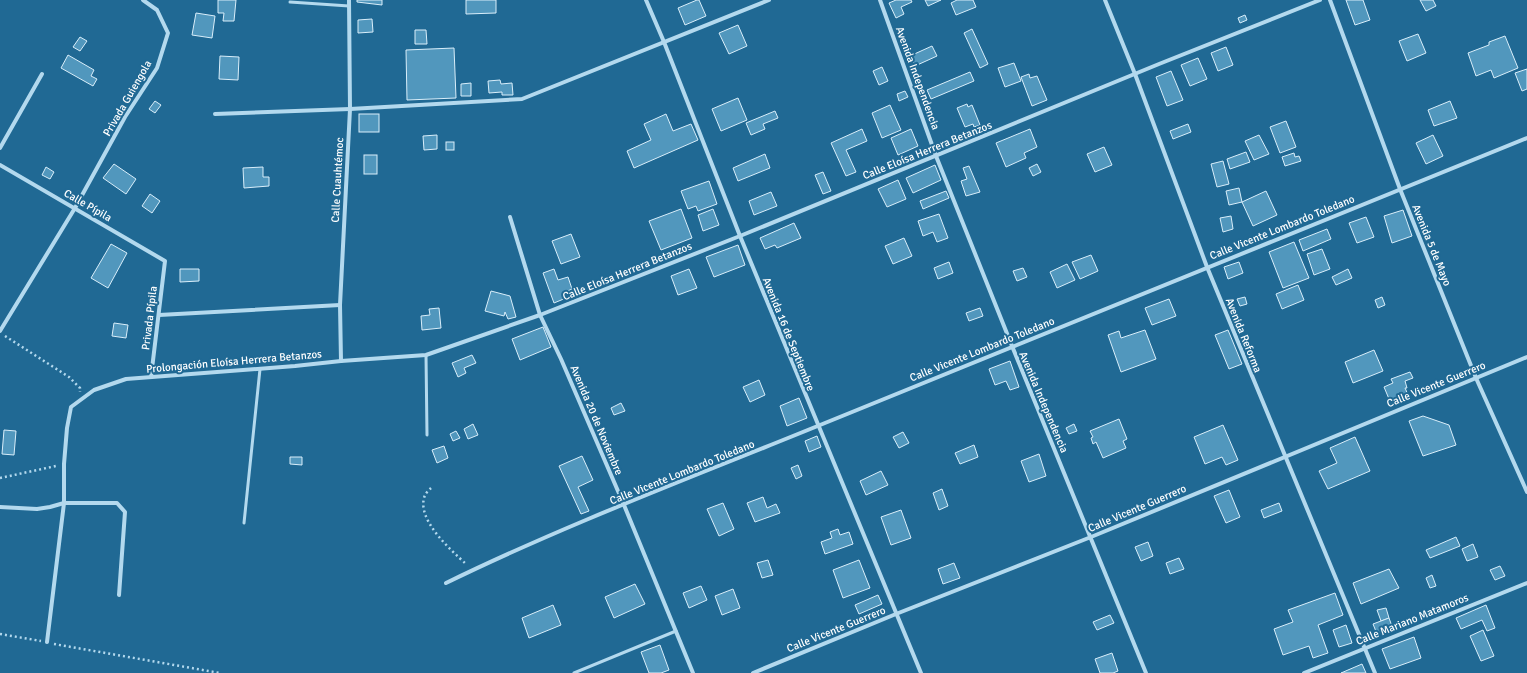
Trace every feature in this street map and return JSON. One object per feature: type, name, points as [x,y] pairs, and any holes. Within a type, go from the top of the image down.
[{"type":"street","name":"Privada Guiengola","points":[[0,332],[75,208],[126,117],[157,68],[168,33],[157,10],[143,0]]},
{"type":"street","name":"Calle Cuauhtémoc","points":[[341,361],[340,305],[350,109],[349,0]]},
{"type":"street","name":"Avenida 16 de Septiembre","points":[[646,0],[817,426],[921,673]]},
{"type":"street","points":[[215,114],[350,109],[522,99],[769,0]]},
{"type":"street","name":"Avenida Independencia","points":[[880,0],[936,156],[1146,673]]},
{"type":"street","name":"Avenida Reforma","points":[[1105,0],[1135,74],[1207,267],[1375,673]]},
{"type":"street","name":"Calle Eloísa Herrera Betanzos","points":[[540,315],[740,236],[1320,0]]},
{"type":"street","name":"Avenida 5 de Mayo","points":[[1330,0],[1400,189],[1476,378],[1527,492]]},
{"type":"street","points":[[0,148],[42,74]]},
{"type":"street","name":"Calle Vicente Lombardo Toledano","points":[[446,583],[472,570],[624,505],[1012,346],[1527,138]]},
{"type":"street","name":"Calle Pípila","points":[[0,165],[165,261]]},
{"type":"street","name":"Avenida 20 de Noviembre","points":[[510,217],[540,315],[561,359],[624,505],[693,673]]},
{"type":"street","name":"Privada Pípila","points":[[151,377],[165,261]]},
{"type":"street","points":[[159,315],[340,305]]},
{"type":"street","name":"Prolongación Eloísa Herrera Betanzos","points":[[47,642],[64,503],[64,464],[67,428],[71,407],[94,390],[126,379],[426,355],[540,315]]},
{"type":"street","name":"Calle Vicente Guerrero","points":[[753,673],[896,614],[1091,537],[1284,456],[1527,357]]},
{"type":"street","points":[[0,507],[37,509],[64,503],[117,503],[125,512],[118,595]]},
{"type":"street","name":"Calle Mariano Matamoros","points":[[1304,673],[1527,583]]},
{"type":"lane","points":[[290,2],[349,6]]},
{"type":"lane","points":[[426,355],[427,435]]},
{"type":"lane","points":[[244,523],[260,369]]},
{"type":"lane","points":[[574,673],[676,631]]},
{"type":"path","points":[[0,332],[69,377],[80,388],[80,400]]},
{"type":"path","points":[[0,478],[64,464]]},
{"type":"path","points":[[431,488],[425,496],[424,508],[429,522],[441,540],[472,570]]},
{"type":"path","points":[[0,634],[220,673]]},
{"type":"building","points":[[218,0],[236,0],[234,21],[223,21],[224,13],[218,13]]},
{"type":"building","points":[[357,0],[382,0],[382,5],[357,2]]},
{"type":"building","points":[[466,0],[496,0],[496,13],[466,14]]},
{"type":"building","points":[[699,0],[706,16],[685,25],[678,8]]},
{"type":"building","points":[[896,0],[911,0],[912,2],[901,7],[904,14],[896,18],[889,3]]},
{"type":"building","points":[[925,0],[941,0],[928,6]]},
{"type":"building","points":[[957,0],[973,0],[976,7],[956,15],[951,3]]},
{"type":"building","points":[[1346,0],[1363,0],[1370,20],[1355,25]]},
{"type":"building","points":[[1420,0],[1433,0],[1436,6],[1426,11]]},
{"type":"building","points":[[196,13],[215,16],[212,38],[192,35]]},
{"type":"building","points":[[1245,15],[1247,20],[1240,23],[1238,18]]},
{"type":"building","points":[[372,19],[373,32],[358,33],[358,20]]},
{"type":"building","points":[[738,25],[747,46],[729,54],[719,33]]},
{"type":"building","points":[[972,29],[988,64],[980,68],[964,33]]},
{"type":"building","points":[[415,30],[426,30],[427,44],[415,44]]},
{"type":"building","points":[[1418,34],[1426,53],[1407,61],[1399,41]]},
{"type":"building","points":[[1505,36],[1518,68],[1494,78],[1491,70],[1476,76],[1468,53],[1489,45],[1489,42]]},
{"type":"building","points":[[80,37],[87,41],[80,51],[73,47]]},
{"type":"building","points":[[932,46],[937,56],[915,66],[910,56]]},
{"type":"building","points":[[1226,47],[1233,65],[1218,71],[1211,53]]},
{"type":"building","points":[[454,48],[456,98],[407,100],[406,50]]},
{"type":"building","points":[[68,55],[94,70],[91,76],[97,79],[93,86],[61,68]]},
{"type":"building","points":[[220,56],[239,57],[238,80],[219,79]]},
{"type":"building","points":[[1198,58],[1207,79],[1190,86],[1181,65]]},
{"type":"building","points":[[1014,63],[1021,81],[1005,87],[998,68]]},
{"type":"building","points":[[882,67],[888,81],[879,85],[873,71]]},
{"type":"building","points":[[1527,69],[1527,89],[1522,91],[1515,73]]},
{"type":"building","points":[[1171,71],[1183,100],[1167,106],[1156,77]]},
{"type":"building","points":[[970,72],[974,81],[931,99],[927,90]]},
{"type":"building","points":[[1029,74],[1030,78],[1037,76],[1047,100],[1032,106],[1021,77]]},
{"type":"building","points":[[500,80],[501,84],[512,83],[513,95],[502,95],[502,92],[489,93],[488,81]]},
{"type":"building","points":[[471,83],[471,96],[461,96],[461,84]]},
{"type":"building","points":[[905,91],[908,97],[899,101],[897,94]]},
{"type":"building","points":[[738,98],[747,120],[721,131],[712,109]]},
{"type":"building","points":[[155,101],[161,105],[155,113],[149,109]]},
{"type":"building","points":[[1450,101],[1457,118],[1434,126],[1428,110]]},
{"type":"building","points":[[967,104],[968,107],[972,105],[980,125],[974,127],[973,124],[965,127],[957,108]]},
{"type":"building","points":[[890,105],[901,130],[882,138],[872,113]]},
{"type":"building","points":[[775,111],[778,118],[763,124],[765,129],[751,135],[746,123]]},
{"type":"building","points":[[359,114],[379,114],[379,132],[359,132]]},
{"type":"building","points":[[666,114],[673,131],[691,124],[698,140],[634,168],[627,151],[651,140],[644,124]]},
{"type":"building","points":[[1286,121],[1296,147],[1280,153],[1270,127]]},
{"type":"building","points":[[1188,124],[1191,132],[1173,139],[1170,131]]},
{"type":"building","points":[[862,129],[867,141],[846,150],[856,172],[846,176],[831,143]]},
{"type":"building","points":[[911,129],[918,146],[898,155],[891,138]]},
{"type":"building","points":[[1030,129],[1037,147],[1024,153],[1026,158],[1006,167],[996,143]]},
{"type":"building","points":[[437,135],[437,149],[424,150],[423,136]]},
{"type":"building","points":[[1259,135],[1269,154],[1254,160],[1245,141]]},
{"type":"building","points":[[1433,135],[1443,156],[1426,164],[1416,143]]},
{"type":"building","points":[[446,142],[454,142],[454,150],[446,150]]},
{"type":"building","points":[[1104,147],[1112,165],[1095,172],[1087,154]]},
{"type":"building","points":[[1246,152],[1250,162],[1230,169],[1227,159]]},
{"type":"building","points":[[1294,153],[1295,157],[1299,156],[1301,161],[1285,166],[1282,157]]},
{"type":"building","points":[[765,154],[770,168],[738,181],[733,168]]},
{"type":"building","points":[[364,155],[377,155],[377,174],[364,174]]},
{"type":"building","points":[[1223,161],[1229,184],[1217,187],[1211,164]]},
{"type":"building","points":[[114,164],[136,179],[126,194],[103,178]]},
{"type":"building","points":[[1037,164],[1041,172],[1033,176],[1029,168]]},
{"type":"building","points":[[935,165],[941,180],[913,193],[906,178]]},
{"type":"building","points":[[969,166],[980,192],[966,196],[961,181],[967,179],[963,168]]},
{"type":"building","points":[[46,167],[54,172],[50,179],[42,175]]},
{"type":"building","points":[[263,167],[263,177],[269,177],[269,186],[244,188],[243,168]]},
{"type":"building","points":[[823,172],[831,191],[823,194],[815,175]]},
{"type":"building","points":[[898,180],[906,199],[887,207],[878,189]]},
{"type":"building","points":[[709,181],[717,204],[698,211],[696,206],[688,209],[681,191]]},
{"type":"building","points":[[1239,188],[1242,202],[1229,205],[1226,191]]},
{"type":"building","points":[[946,191],[949,198],[923,209],[920,201]]},
{"type":"building","points":[[1266,191],[1277,215],[1253,226],[1242,202]]},
{"type":"building","points":[[771,192],[777,206],[754,215],[749,201]]},
{"type":"building","points":[[150,194],[160,201],[152,213],[142,206]]},
{"type":"building","points":[[681,209],[692,238],[661,250],[649,221]]},
{"type":"building","points":[[713,209],[719,225],[703,231],[698,215]]},
{"type":"building","points":[[1403,210],[1412,236],[1392,243],[1384,216]]},
{"type":"building","points":[[939,214],[948,238],[937,242],[933,232],[923,236],[918,221]]},
{"type":"building","points":[[1231,216],[1233,229],[1223,232],[1220,218]]},
{"type":"building","points":[[1366,217],[1374,237],[1357,243],[1349,223]]},
{"type":"building","points":[[794,223],[801,238],[777,248],[775,245],[765,249],[760,238]]},
{"type":"building","points":[[1327,229],[1331,239],[1303,251],[1299,240]]},
{"type":"building","points":[[571,234],[580,257],[561,264],[552,241]]},
{"type":"building","points":[[904,238],[912,256],[893,264],[885,246]]},
{"type":"building","points":[[1294,242],[1309,278],[1283,288],[1269,252]]},
{"type":"building","points":[[111,244],[127,253],[108,288],[91,278]]},
{"type":"building","points":[[738,245],[745,265],[714,277],[706,257]]},
{"type":"building","points":[[1322,249],[1330,269],[1314,275],[1307,254]]},
{"type":"building","points":[[1091,255],[1098,271],[1080,279],[1072,262]]},
{"type":"building","points":[[949,262],[953,273],[938,279],[934,268]]},
{"type":"building","points":[[1239,262],[1243,273],[1228,279],[1224,267]]},
{"type":"building","points":[[1067,264],[1075,280],[1057,288],[1050,272]]},
{"type":"building","points":[[1023,268],[1027,277],[1017,281],[1013,271]]},
{"type":"building","points":[[180,269],[199,269],[199,281],[180,282]]},
{"type":"building","points":[[554,269],[558,280],[568,277],[572,289],[563,293],[566,298],[554,303],[543,273]]},
{"type":"building","points":[[689,269],[697,288],[678,295],[671,276]]},
{"type":"building","points":[[1348,269],[1352,278],[1336,285],[1332,277]]},
{"type":"building","points":[[1298,285],[1304,300],[1282,309],[1276,294]]},
{"type":"building","points":[[491,291],[510,296],[516,317],[508,319],[505,312],[504,316],[485,311]]},
{"type":"building","points":[[1245,297],[1247,304],[1240,306],[1237,299]]},
{"type":"building","points":[[1382,297],[1385,305],[1378,308],[1375,300]]},
{"type":"building","points":[[1169,299],[1176,316],[1152,325],[1145,308]]},
{"type":"building","points":[[439,308],[441,328],[422,330],[421,316],[430,315],[429,309]]},
{"type":"building","points":[[980,308],[983,316],[969,321],[966,313]]},
{"type":"building","points":[[114,323],[128,325],[126,338],[112,336]]},
{"type":"building","points":[[543,327],[551,347],[520,360],[512,339]]},
{"type":"building","points":[[1145,330],[1156,359],[1121,372],[1108,335],[1119,331],[1121,338]]},
{"type":"building","points":[[1228,330],[1242,364],[1229,369],[1215,335]]},
{"type":"building","points":[[1374,350],[1383,371],[1353,383],[1345,362]]},
{"type":"building","points":[[472,355],[476,363],[464,368],[466,373],[458,377],[452,363]]},
{"type":"building","points":[[1010,361],[1019,387],[1010,390],[1006,381],[995,385],[989,369]]},
{"type":"building","points":[[1410,372],[1413,378],[1405,381],[1407,388],[1405,388],[1409,397],[1392,406],[1384,387],[1393,383],[1391,379]]},
{"type":"building","points":[[759,380],[765,395],[750,402],[743,387]]},
{"type":"building","points":[[799,398],[807,418],[787,426],[780,406]]},
{"type":"building","points":[[621,403],[625,411],[614,415],[611,408]]},
{"type":"building","points":[[1423,416],[1449,425],[1456,445],[1423,456],[1409,421]]},
{"type":"building","points":[[1119,419],[1127,439],[1123,441],[1126,448],[1103,458],[1096,442],[1093,444],[1091,438],[1093,437],[1090,431]]},
{"type":"building","points":[[473,424],[478,435],[468,439],[464,429]]},
{"type":"building","points":[[1074,424],[1077,431],[1069,434],[1066,428]]},
{"type":"building","points":[[1223,425],[1238,460],[1226,465],[1222,457],[1205,464],[1194,437]]},
{"type":"building","points":[[4,430],[16,431],[14,455],[2,454]]},
{"type":"building","points":[[456,431],[460,438],[453,441],[450,434]]},
{"type":"building","points":[[903,432],[909,443],[899,448],[893,437]]},
{"type":"building","points":[[817,436],[821,447],[809,452],[805,441]]},
{"type":"building","points":[[1355,437],[1370,471],[1328,489],[1319,471],[1337,463],[1330,448]]},
{"type":"building","points":[[974,445],[978,457],[960,464],[955,453]]},
{"type":"building","points":[[444,446],[448,458],[437,463],[432,450]]},
{"type":"building","points":[[1039,454],[1046,476],[1029,482],[1021,461]]},
{"type":"building","points":[[582,456],[593,480],[578,487],[589,511],[581,514],[559,466]]},
{"type":"building","points":[[290,457],[302,457],[302,465],[290,464]]},
{"type":"building","points":[[798,465],[802,476],[796,479],[791,468]]},
{"type":"building","points":[[881,471],[888,485],[866,495],[860,481]]},
{"type":"building","points":[[942,489],[948,506],[939,510],[933,493]]},
{"type":"building","points":[[1229,490],[1240,517],[1226,523],[1214,496]]},
{"type":"building","points":[[763,497],[767,508],[776,504],[780,513],[755,522],[747,503]]},
{"type":"building","points":[[723,503],[734,529],[719,536],[707,509]]},
{"type":"building","points":[[1279,503],[1282,511],[1264,518],[1261,510]]},
{"type":"building","points":[[901,510],[911,538],[891,545],[881,517]]},
{"type":"building","points":[[838,529],[840,535],[849,532],[853,544],[825,554],[821,542],[832,538],[830,532]]},
{"type":"building","points":[[1456,537],[1460,546],[1430,558],[1426,550]]},
{"type":"building","points":[[1148,542],[1153,556],[1141,561],[1135,547]]},
{"type":"building","points":[[1473,544],[1478,557],[1467,561],[1462,549]]},
{"type":"building","points":[[1179,558],[1184,569],[1170,574],[1166,563]]},
{"type":"building","points":[[768,560],[773,575],[762,578],[757,563]]},
{"type":"building","points":[[859,560],[870,588],[843,598],[833,570]]},
{"type":"building","points":[[954,563],[960,578],[943,584],[938,569]]},
{"type":"building","points":[[1500,566],[1505,576],[1495,580],[1490,570]]},
{"type":"building","points":[[1389,569],[1399,588],[1361,604],[1353,583]]},
{"type":"building","points":[[1432,575],[1436,586],[1430,588],[1426,578]]},
{"type":"building","points":[[635,584],[645,604],[614,618],[605,597]]},
{"type":"building","points":[[701,586],[707,600],[689,608],[683,593]]},
{"type":"building","points":[[733,589],[740,608],[722,615],[715,596]]},
{"type":"building","points":[[1335,593],[1343,615],[1318,625],[1328,653],[1313,658],[1309,646],[1283,655],[1274,629],[1293,622],[1288,610]]},
{"type":"building","points":[[878,595],[882,604],[859,614],[855,605]]},
{"type":"building","points":[[553,605],[561,625],[529,638],[522,618]]},
{"type":"building","points":[[1486,605],[1495,628],[1487,631],[1482,620],[1461,629],[1456,618]]},
{"type":"building","points":[[1386,608],[1389,618],[1381,621],[1377,610]]},
{"type":"building","points":[[1110,615],[1114,623],[1097,630],[1093,622]]},
{"type":"building","points":[[1389,618],[1393,629],[1377,634],[1373,624]]},
{"type":"building","points":[[1346,625],[1352,643],[1339,647],[1333,630]]},
{"type":"building","points":[[1483,630],[1494,656],[1481,661],[1470,636]]},
{"type":"building","points":[[1414,637],[1421,658],[1390,669],[1382,649]]},
{"type":"building","points":[[660,645],[669,670],[661,673],[649,673],[641,652]]},
{"type":"building","points":[[1112,653],[1118,671],[1113,673],[1100,673],[1095,659]]},
{"type":"building","points":[[1362,664],[1366,673],[1341,673]]}]
